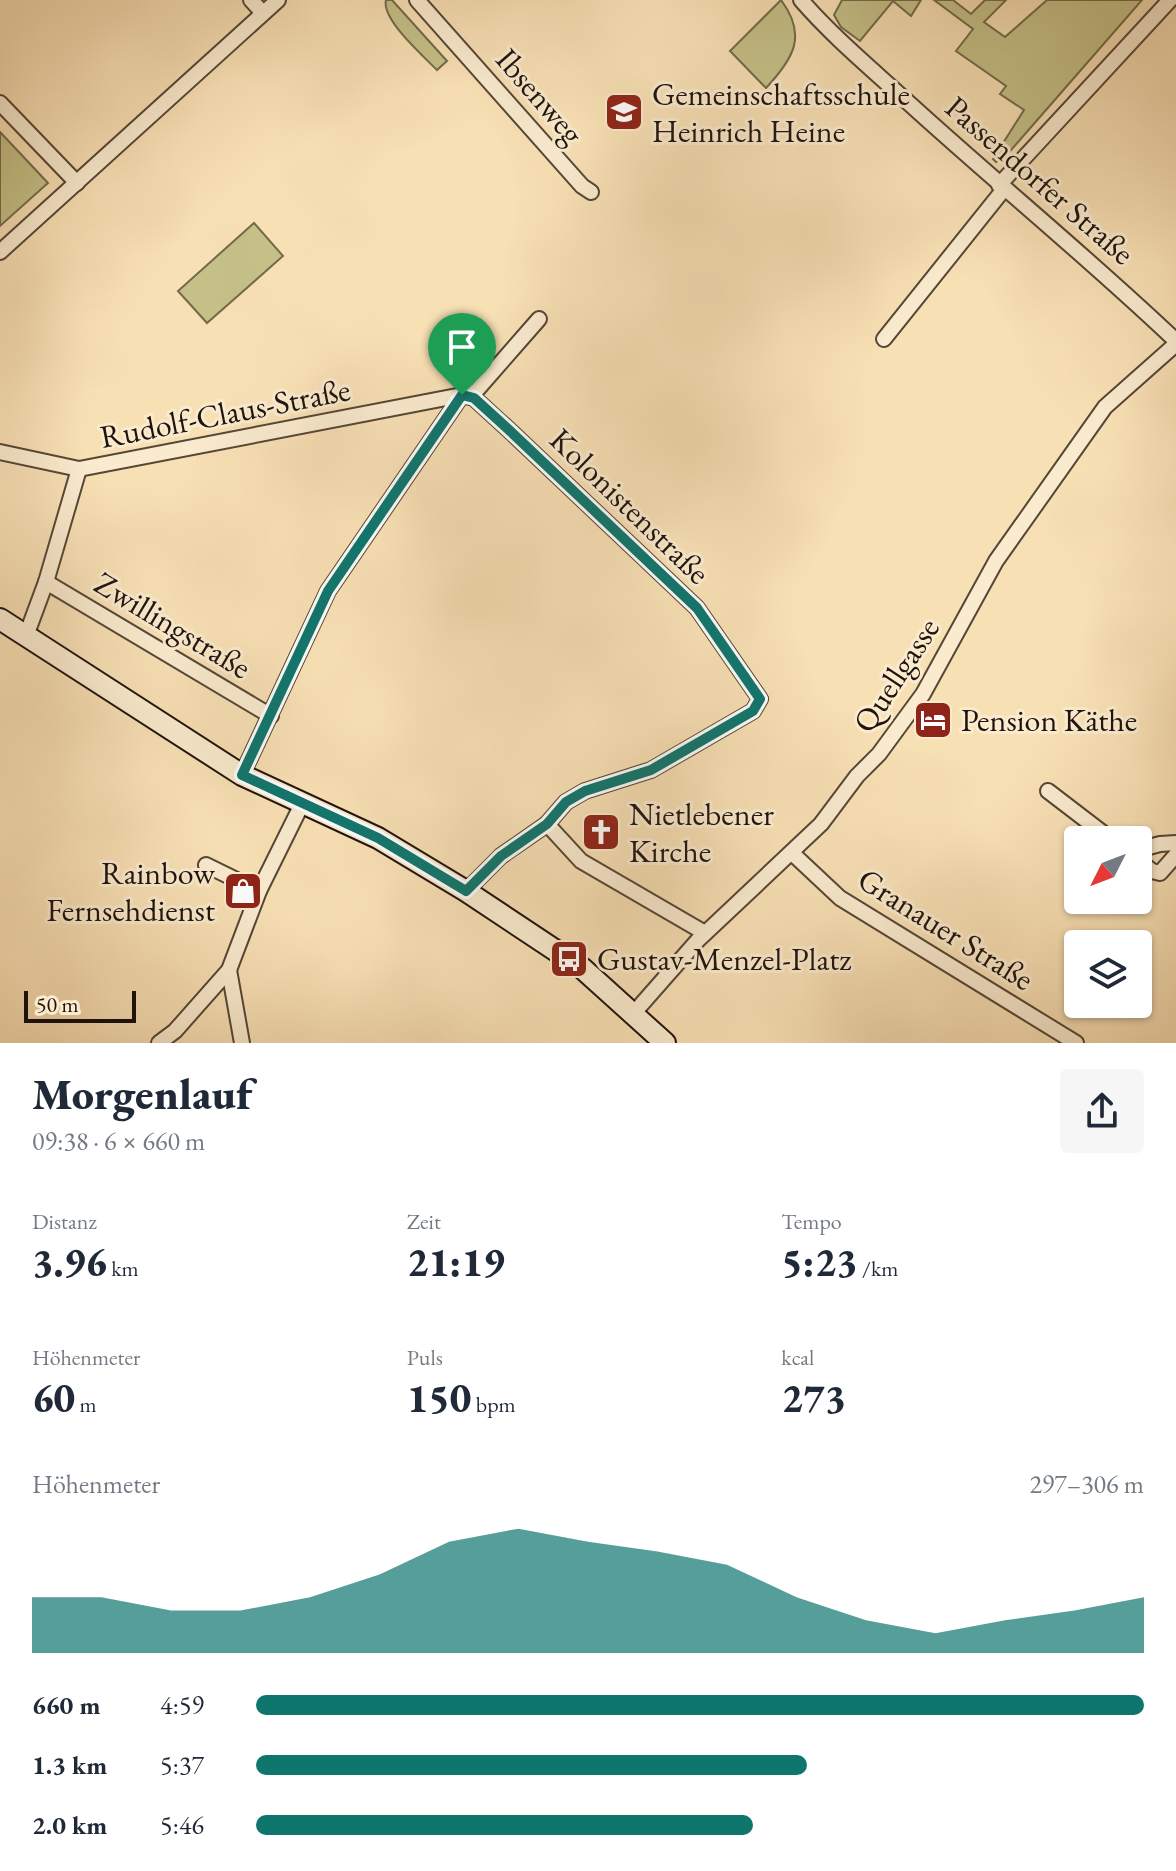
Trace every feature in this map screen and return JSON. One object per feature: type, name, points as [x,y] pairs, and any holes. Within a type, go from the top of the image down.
[{"type":"street","points":[[251,0],[263,13]]},
{"type":"street","points":[[0,252],[278,0]]},
{"type":"street","name":"Ibsenweg","points":[[417,0],[582,186],[591,192]]},
{"type":"street","name":"Passendorfer Straße","points":[[801,0],[829,31],[1122,290],[1176,342]]},
{"type":"street","points":[[811,12],[824,0]]},
{"type":"street","points":[[884,339],[1002,187],[1170,0]]},
{"type":"street","points":[[0,103],[77,183]]},
{"type":"street","points":[[242,775],[328,591],[462,395],[476,391],[539,319]]},
{"type":"street","name":"Quellgasse","points":[[633,1014],[702,937],[821,824],[857,776],[879,754],[923,694],[996,561],[1105,407],[1176,342]]},
{"type":"street","name":"Rudolf-Claus-Straße","points":[[0,452],[79,469],[462,395]]},
{"type":"street","name":"Kolonistenstraße","points":[[462,395],[474,398],[697,608],[760,699],[753,711],[651,770],[585,791],[566,802],[547,824]]},
{"type":"street","points":[[26,636],[46,582],[79,469]]},
{"type":"street","name":"Zwillingstraße","points":[[46,582],[271,716]]},
{"type":"street","points":[[0,619],[242,775],[378,838],[466,891],[582,968],[665,1043]]},
{"type":"street","points":[[1048,791],[1094,826]]},
{"type":"street","points":[[159,1043],[175,1031],[229,970],[259,891],[302,804]]},
{"type":"street","points":[[466,891],[501,856],[547,824],[581,861],[702,937]]},
{"type":"street","points":[[1152,846],[1176,843]]},
{"type":"street","name":"Granauer Straße","points":[[792,853],[840,898],[1076,1043]]},
{"type":"street","points":[[1152,871],[1160,873],[1176,855]]},
{"type":"street","points":[[206,865],[259,891]]},
{"type":"street","points":[[229,970],[242,1043]]},
{"type":"shaded area","points":[[386,0],[392,0],[447,61],[437,70],[396,27],[386,8]]},
{"type":"shaded area","points":[[781,0],[794,25],[794,47],[784,67],[766,88],[730,51]]},
{"type":"shaded area","points":[[842,0],[921,0],[911,16],[893,1],[860,41],[841,27],[834,15]]},
{"type":"shaded area","points":[[934,0],[953,0],[971,14],[985,0],[1006,0],[984,22],[1005,37],[1047,0],[1142,0],[1005,157],[996,162],[993,159],[1024,110],[1000,94],[1006,86],[956,51],[973,29]]},
{"type":"shaded area","points":[[0,132],[48,183],[0,226]]},
{"type":"shaded area","points":[[254,223],[283,256],[207,323],[178,291]]},
{"type":"place","name":"Gemeinschaftsschule Heinrich Heine","points":[[624,112]]},
{"type":"place","name":"Pension Käthe","points":[[933,720]]},
{"type":"place","name":"Nietlebener Kirche","points":[[601,832]]},
{"type":"place","name":"Rainbow Fernsehdienst","points":[[243,891]]},
{"type":"place","name":"Gustav-Menzel-Platz","points":[[569,959]]},
{"type":"route","points":[[462,395],[474,398],[697,608],[760,699],[753,711],[651,770],[585,791],[566,802],[547,824],[501,856],[466,891],[378,838],[242,775],[328,591],[462,395]]}]
